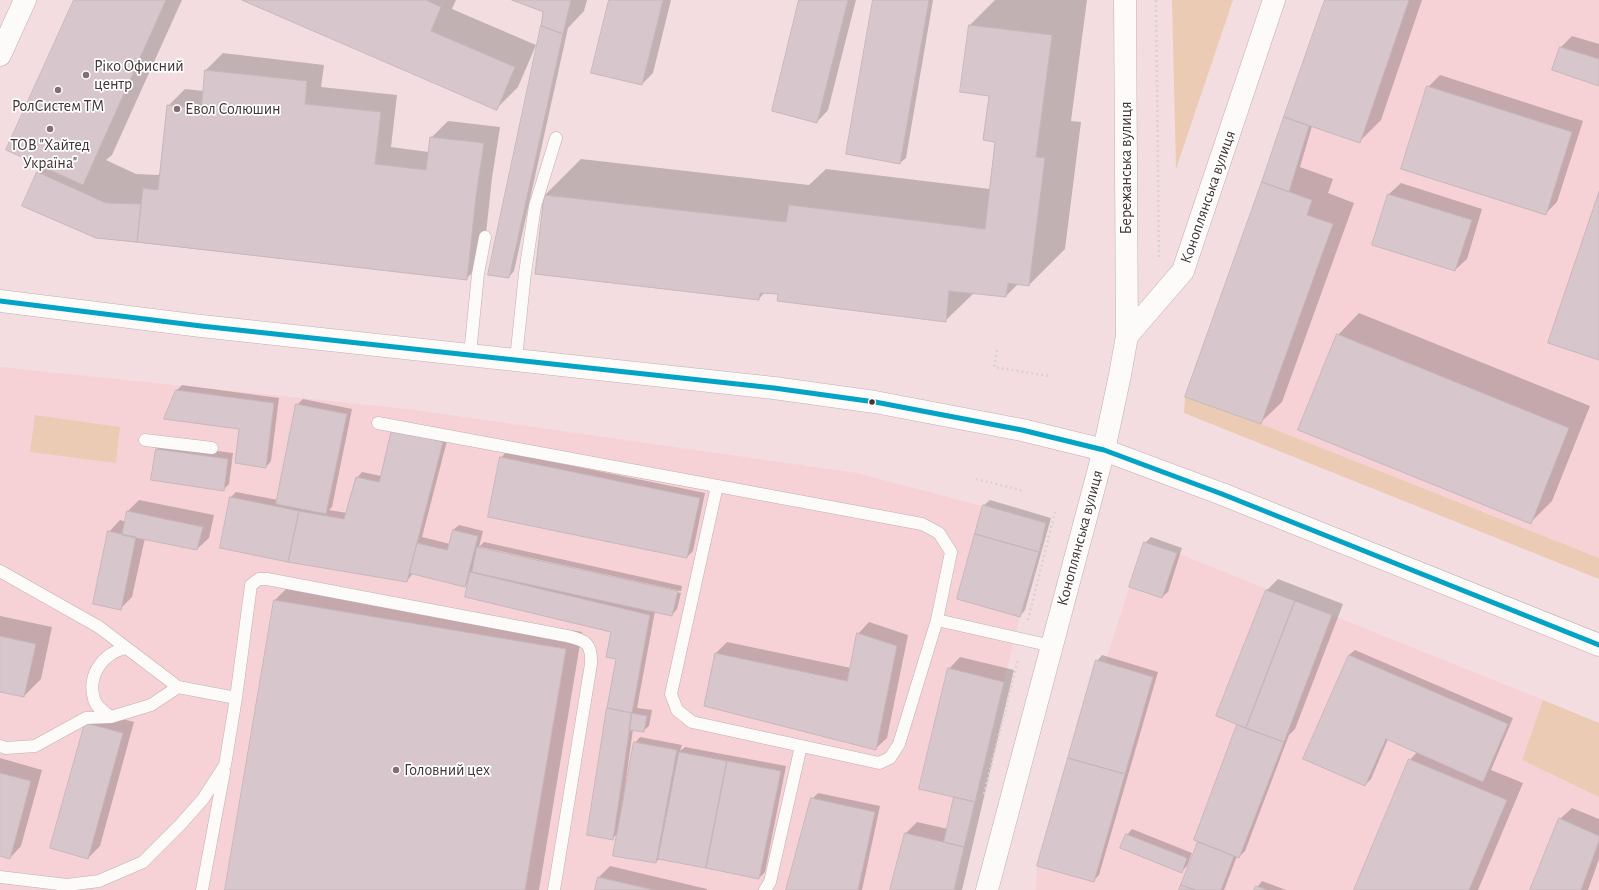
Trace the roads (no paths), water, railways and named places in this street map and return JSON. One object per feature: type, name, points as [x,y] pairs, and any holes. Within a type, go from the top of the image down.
[{"type":"main road","points":[[0,55],[25,0]]},
{"type":"main road","name":"Бережанська вулиця","points":[[1125,0],[1127,336]]},
{"type":"main road","name":"Коноплянська вулиця","points":[[987,890],[1104,450],[1127,336],[1183,271],[1274,0]]},
{"type":"main road","points":[[0,302],[201,326],[774,388],[875,402],[1022,430],[1104,450],[1330,536],[1599,645]]},
{"type":"lane","points":[[516,359],[525,273],[535,206],[556,138]]},
{"type":"lane","points":[[470,354],[478,274],[485,237]]},
{"type":"lane","points":[[378,423],[922,524],[939,533],[951,552],[937,620],[899,744],[890,758],[879,763],[692,722],[677,710],[671,694],[717,486]]},
{"type":"lane","points":[[145,440],[212,448]]},
{"type":"lane","points":[[0,571],[100,627],[178,687],[236,698]]},
{"type":"lane","points":[[202,890],[236,698],[251,585],[259,579],[275,580],[577,638],[584,642],[591,651],[591,664],[554,890]]},
{"type":"lane","points":[[937,620],[1052,646]]},
{"type":"lane","points":[[111,717],[101,710],[94,700],[93,688],[95,673],[101,661],[108,654],[116,650],[126,648]]},
{"type":"lane","points":[[0,746],[6,748],[36,746],[86,718],[111,717],[151,705],[178,687]]},
{"type":"lane","points":[[765,890],[770,882],[801,746]]},
{"type":"lane","points":[[0,877],[67,885],[99,881],[143,862],[180,825],[203,799],[225,765]]},
{"type":"place","name":"Ріко Офисний центр","points":[[86,75]]},
{"type":"place","name":"РолСистем ТМ","points":[[58,90]]},
{"type":"place","name":"Евол Солюшин","points":[[177,109]]},
{"type":"place","name":"ТОВ \"Хайтед Україна\"","points":[[50,129]]},
{"type":"place","name":"Головний цех","points":[[396,770]]}]
